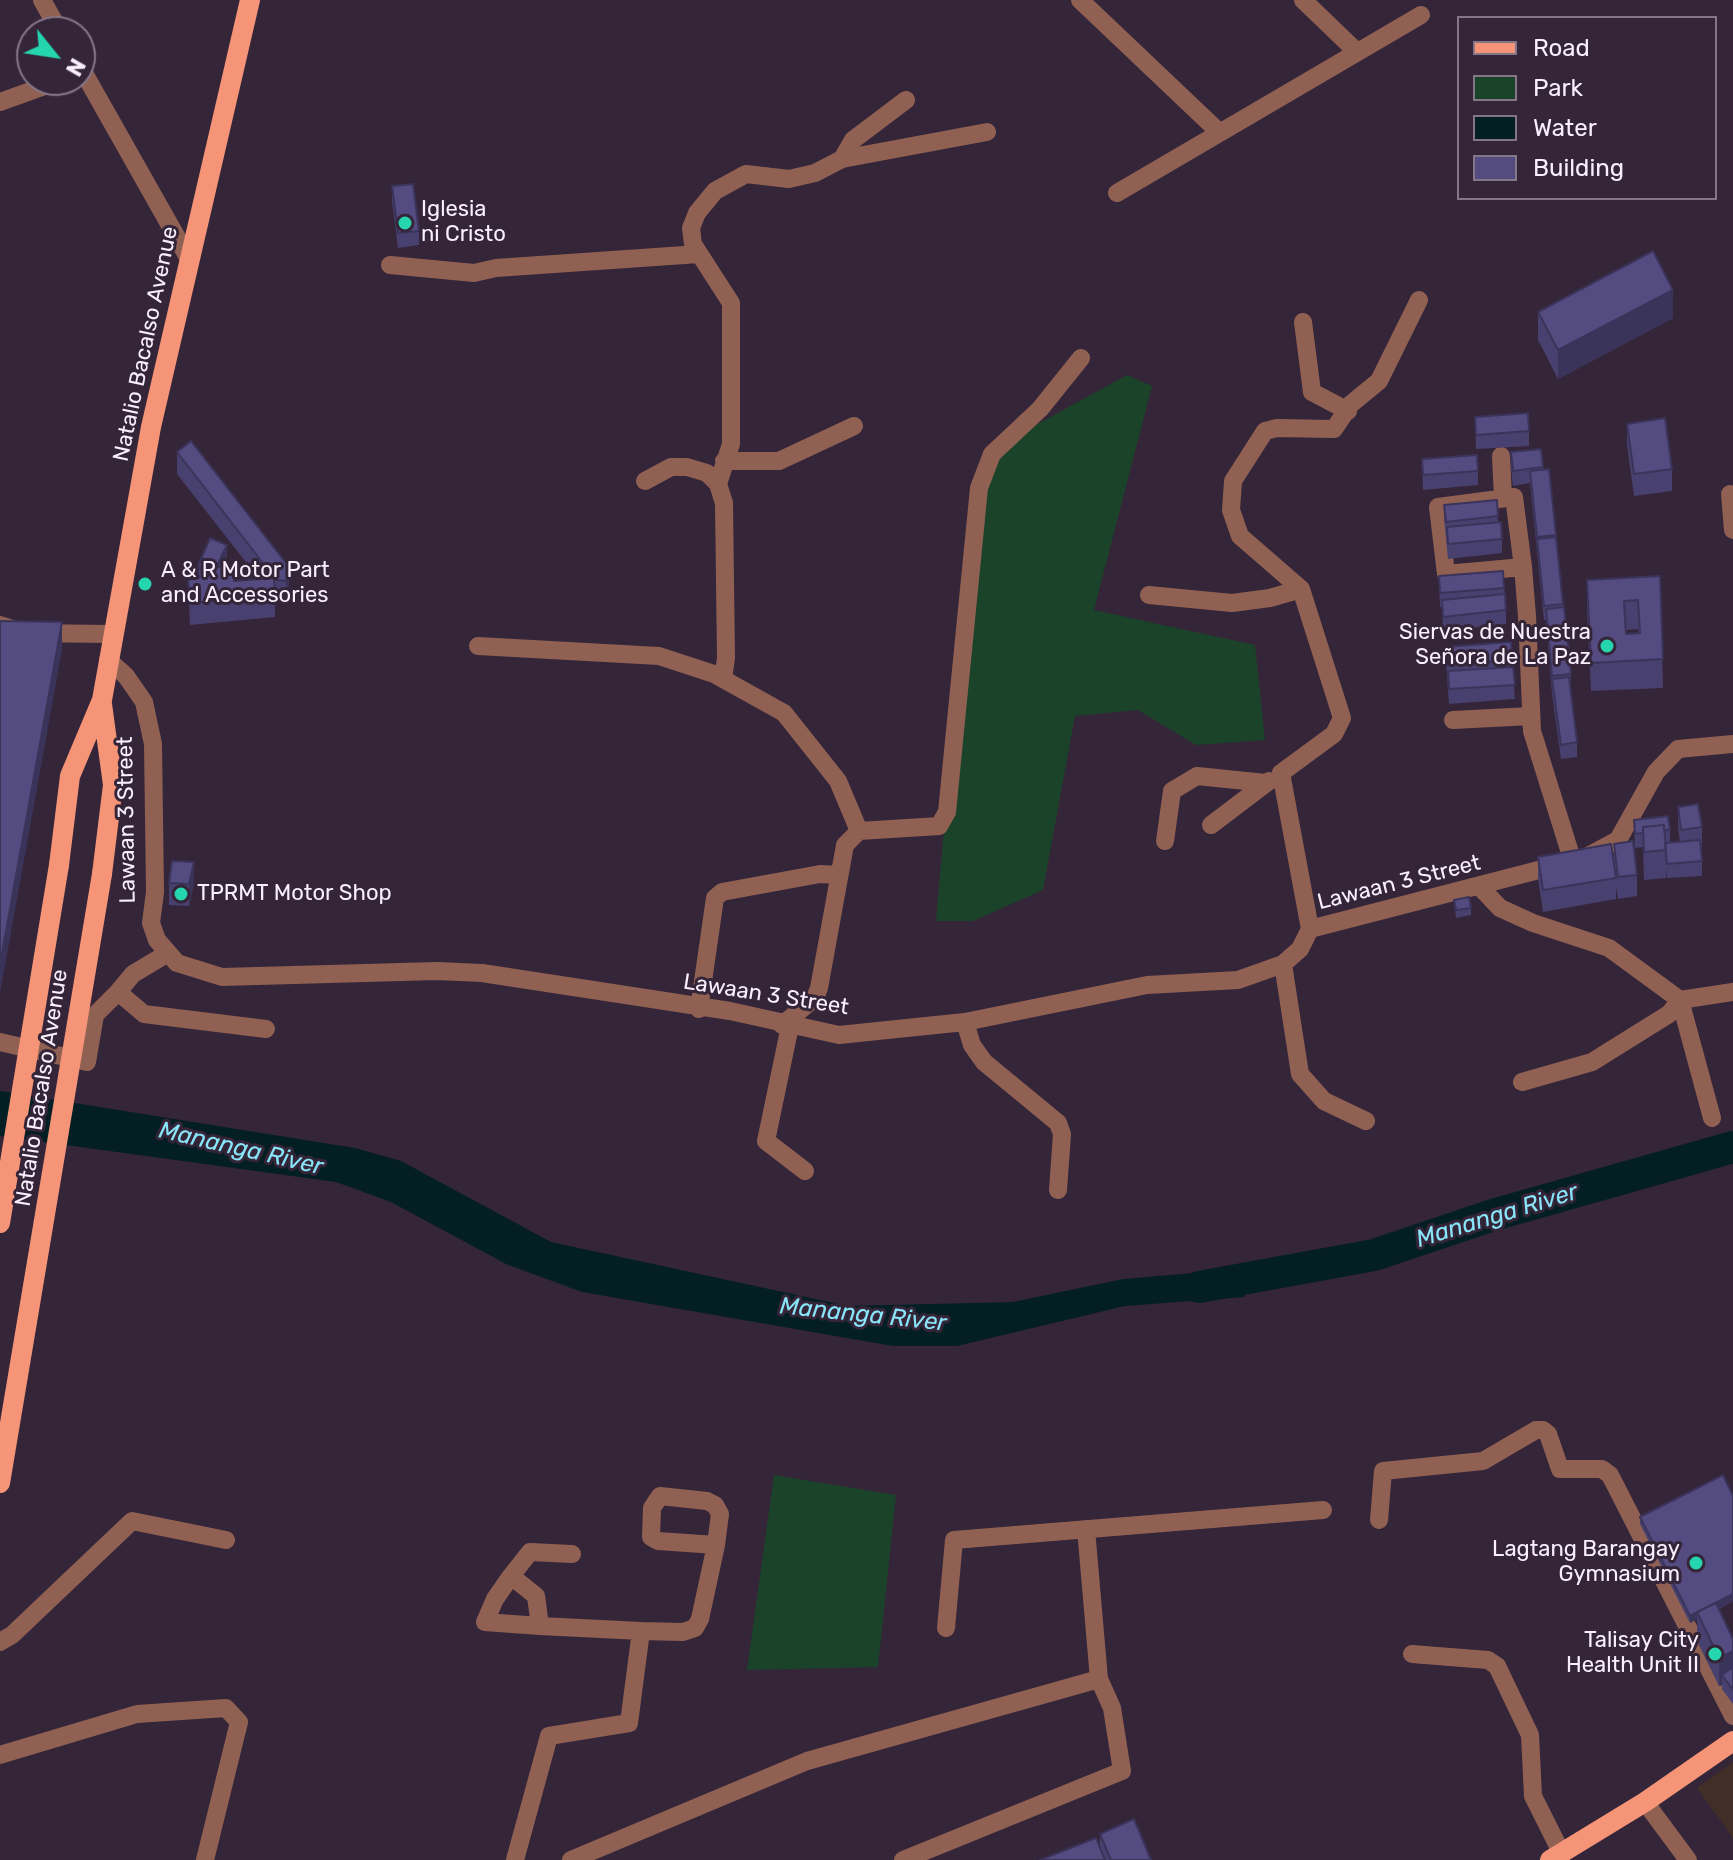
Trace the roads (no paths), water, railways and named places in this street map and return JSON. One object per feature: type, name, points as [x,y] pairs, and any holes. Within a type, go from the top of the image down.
[{"type":"main road","name":"Natalio Bacalso Avenue","points":[[0,1223],[59,865],[70,776],[102,700],[111,634],[151,427],[250,0]]},
{"type":"main road","name":"Natalio Bacalso Avenue","points":[[0,1483],[102,874],[113,785],[102,700]]},
{"type":"main road","points":[[1556,1857],[1645,1802],[1733,1741]]},
{"type":"street","points":[[1080,0],[1219,132]]},
{"type":"street","points":[[1303,0],[1357,52]]},
{"type":"street","points":[[1117,193],[1421,15]]},
{"type":"street","points":[[95,96],[189,259]]},
{"type":"street","points":[[842,159],[853,140],[906,100]]},
{"type":"street","points":[[718,484],[731,444],[731,303],[693,244],[691,228],[697,213],[715,191],[730,180],[746,174],[789,179],[815,173],[842,159],[987,132]]},
{"type":"street","points":[[390,265],[474,273],[496,268],[699,254]]},
{"type":"street","points":[[1211,825],[1334,734],[1342,718],[1301,589],[1240,536],[1231,510],[1233,481],[1265,431],[1277,428],[1334,429],[1351,404],[1379,381],[1419,300]]},
{"type":"street","points":[[1303,322],[1312,392],[1348,411]]},
{"type":"street","points":[[805,1171],[766,1141],[786,1026],[815,998],[819,988],[845,845],[859,831],[939,826],[947,812],[979,488],[992,454],[1040,409],[1081,358]]},
{"type":"street","points":[[724,461],[779,461],[854,426]]},
{"type":"street","points":[[1501,456],[1503,498]]},
{"type":"street","points":[[645,481],[671,467],[687,467],[707,473],[718,484],[724,503],[726,658],[723,679]]},
{"type":"street","points":[[1730,494],[1733,530]]},
{"type":"street","points":[[1523,567],[1446,574],[1438,507],[1514,497],[1523,567],[1520,644],[1531,716],[1536,745],[1572,859]]},
{"type":"street","points":[[1149,595],[1232,603],[1270,598],[1301,589]]},
{"type":"street","points":[[0,625],[25,633],[111,634]]},
{"type":"street","points":[[0,641],[25,633]]},
{"type":"street","points":[[478,646],[659,656],[723,679],[784,713],[838,781],[859,831]]},
{"type":"street","name":"Lawaan 3 Street","points":[[108,660],[126,676],[144,702],[153,744],[155,892],[151,923],[157,940],[177,963],[222,977],[437,971],[482,973],[699,1009],[730,1011],[786,1026],[839,1035],[965,1022],[1147,985],[1238,980],[1283,964],[1300,949],[1310,929],[1480,887],[1598,853],[1618,840],[1656,772],[1678,749],[1733,744]]},
{"type":"street","points":[[1453,720],[1531,716]]},
{"type":"street","points":[[1165,841],[1172,791],[1197,776],[1274,778]]},
{"type":"street","points":[[1274,778],[1310,929]]},
{"type":"street","points":[[699,1009],[715,898],[722,892],[764,884],[820,874],[839,875]]},
{"type":"street","points":[[1480,887],[1500,908],[1533,923],[1590,939],[1609,948],[1680,1000],[1712,1118]]},
{"type":"street","points":[[0,1042],[87,1062],[95,1015],[133,974],[168,953]]},
{"type":"street","points":[[1283,964],[1300,1074],[1324,1101],[1366,1121]]},
{"type":"street","points":[[118,992],[144,1014],[266,1029]]},
{"type":"street","points":[[1522,1082],[1592,1062],[1669,1014],[1680,1000],[1733,992]]},
{"type":"street","points":[[965,1022],[972,1045],[984,1062],[1058,1123],[1062,1134],[1058,1190]]},
{"type":"street","points":[[1379,1520],[1383,1471],[1483,1461],[1536,1430],[1543,1430],[1548,1434],[1560,1469],[1602,1469],[1610,1475],[1733,1716]]},
{"type":"street","points":[[946,1628],[954,1540],[1323,1510]]},
{"type":"street","points":[[0,1642],[12,1635],[132,1521],[226,1540]]},
{"type":"street","points":[[903,1860],[1122,1771],[1112,1708],[1099,1679],[1086,1529]]},
{"type":"street","points":[[572,1554],[530,1552],[495,1599],[485,1622],[641,1631],[683,1632],[695,1628],[716,1545]]},
{"type":"street","points":[[511,1576],[536,1596],[540,1626]]},
{"type":"street","points":[[515,1860],[549,1736],[629,1723],[641,1631]]},
{"type":"street","points":[[1412,1654],[1488,1660],[1497,1666],[1530,1735],[1533,1796],[1556,1857]]},
{"type":"street","points":[[571,1860],[807,1761],[1099,1679]]},
{"type":"street","points":[[0,1755],[137,1714],[226,1708],[239,1722],[205,1860]]},
{"type":"street","points":[[1645,1802],[1688,1860]]},
{"type":"water","points":[[0,1091],[355,1148],[401,1161],[551,1242],[848,1306],[1013,1302],[1123,1279],[1242,1269],[1245,1297],[1125,1306],[957,1346],[893,1346],[582,1292],[506,1264],[391,1202],[336,1182],[0,1136]]},
{"type":"waterway","name":"Mananga River","points":[[1199,1287],[1374,1255],[1493,1215],[1733,1147]]},
{"type":"place","name":"Iglesia ni Cristo","points":[[405,223]]},
{"type":"place","name":"A & R Motor Part and Accessories","points":[[145,584]]},
{"type":"place","name":"Siervas de Nuestra Señora de La Paz","points":[[1607,646]]},
{"type":"place","name":"TPRMT Motor Shop","points":[[181,894]]},
{"type":"place","name":"Lagtang Barangay Gymnasium","points":[[1696,1563]]},
{"type":"place","name":"Talisay City Health Unit II","points":[[1715,1654]]}]
